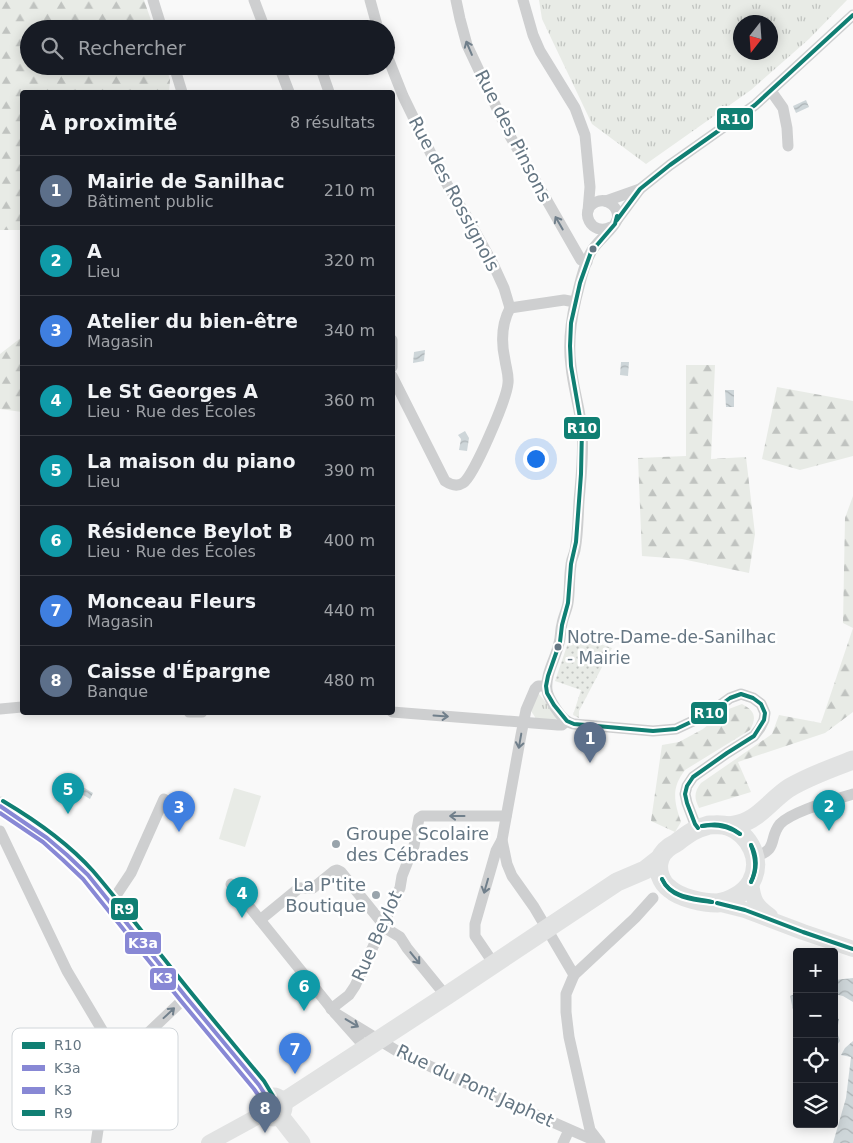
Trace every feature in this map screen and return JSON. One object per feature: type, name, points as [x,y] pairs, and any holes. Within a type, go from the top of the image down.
[{"type":"main road","points":[[209,1143],[273,1107],[372,1044],[617,882],[645,870],[659,860],[670,846],[698,828],[709,825],[727,826],[739,824],[756,816],[788,789],[853,760]]},
{"type":"main road","points":[[717,903],[734,898],[751,883],[756,863],[753,850],[757,827],[761,819],[788,789]]},
{"type":"main road","points":[[0,806],[53,842],[71,858],[111,903],[259,1085],[273,1107],[301,1143]]},
{"type":"main road","points":[[727,826],[741,834],[753,850]]},
{"type":"main road","points":[[659,860],[659,891]]},
{"type":"main road","points":[[617,882],[640,879],[656,880],[659,891]]},
{"type":"main road","points":[[751,883],[754,901],[780,923]]},
{"type":"main road","points":[[659,891],[669,889],[678,895],[745,910],[850,948]]},
{"type":"street","points":[[153,0],[159,20]]},
{"type":"street","points":[[254,0],[262,20]]},
{"type":"street","points":[[370,0],[376,20]]},
{"type":"street","name":"Rue des Pinsons","points":[[456,0],[467,45],[510,136],[581,260],[589,257]]},
{"type":"street","points":[[523,0],[530,26],[540,51],[575,108],[580,120],[586,143],[590,187],[588,211],[590,224],[589,257],[575,302],[571,323],[570,346],[571,366],[582,430],[579,511],[576,542],[571,564],[568,603],[560,642],[546,686],[547,693],[567,722]]},
{"type":"street","points":[[589,257],[640,188],[670,164],[755,105],[853,14]]},
{"type":"street","points":[[177,75],[181,90]]},
{"type":"street","points":[[283,75],[289,90]]},
{"type":"street","points":[[323,75],[328,90]]},
{"type":"street","name":"Rue des Rossignols","points":[[394,75],[402,96],[434,160],[493,264],[504,288],[510,308]]},
{"type":"street","points":[[771,91],[783,108],[788,146]]},
{"type":"street","points":[[590,187],[604,201],[609,202],[615,207],[617,215],[614,224],[602,230],[590,224]]},
{"type":"street","points":[[588,211],[594,203],[640,188]]},
{"type":"street","points":[[395,382],[445,481],[455,486],[462,484],[474,468],[506,397],[508,382],[503,349],[503,326],[510,308],[564,300],[575,302]]},
{"type":"street","points":[[494,964],[475,936],[475,924],[496,851],[502,840],[523,722],[535,690],[538,686],[546,686]]},
{"type":"street","points":[[395,712],[558,725],[567,722],[578,725],[653,731],[676,729],[708,714],[730,698],[741,694],[753,698],[761,704],[765,713],[764,720],[754,736],[693,776],[687,786],[685,794],[687,803],[698,828]]},
{"type":"street","points":[[0,709],[20,707]]},
{"type":"street","points":[[753,850],[766,853],[780,824],[789,818],[807,809],[853,794]]},
{"type":"street","points":[[111,903],[132,873],[164,799]]},
{"type":"street","name":"Rue Beylot","points":[[333,1011],[355,986],[400,888],[402,876],[414,846],[419,818],[422,816],[506,816]]},
{"type":"street","points":[[0,831],[67,971],[101,1028]]},
{"type":"street","points":[[502,840],[507,864],[512,876],[574,975]]},
{"type":"street","points":[[260,920],[299,888],[313,888],[337,870],[341,872],[382,924],[400,937],[446,996]]},
{"type":"street","points":[[231,884],[333,1011],[372,1044]]},
{"type":"street","points":[[600,1143],[590,1130],[569,1037],[566,994],[574,975],[635,918],[659,891]]},
{"type":"street","points":[[153,1028],[186,997]]},
{"type":"street","name":"Rue du Pont Japhet","points":[[372,1044],[396,1051],[600,1143]]},
{"type":"street","points":[[96,1143],[98,1130]]},
{"type":"street","points":[[563,1143],[569,1130]]},
{"type":"green space","points":[[0,0],[144,0],[151,20],[20,20],[20,75],[169,75],[169,90],[20,90],[20,230],[0,230]]},
{"type":"green space","points":[[539,0],[847,0],[809,39],[751,90],[646,164],[592,124],[542,19]]},
{"type":"green space","points":[[20,339],[20,412],[0,409],[0,354]]},
{"type":"green space","points":[[686,365],[715,365],[711,459],[746,457],[755,534],[749,573],[682,559],[642,556],[638,458],[686,456]]},
{"type":"green space","points":[[777,387],[853,401],[853,456],[800,470],[762,459]]},
{"type":"green space","points":[[853,496],[853,628],[843,623],[845,518]]},
{"type":"green space","points":[[853,628],[853,712],[825,733],[738,762],[751,792],[699,808],[696,795],[701,783],[772,734],[779,715],[821,723]]},
{"type":"green space","points":[[571,634],[612,648],[579,711],[579,718],[573,715],[581,690],[555,681]]},
{"type":"green space","points":[[539,694],[558,718],[554,721],[537,720],[531,711],[536,696]]},
{"type":"green space","points":[[742,704],[750,709],[754,715],[754,721],[750,730],[685,770],[677,783],[675,801],[681,822],[675,832],[651,821],[662,745],[679,742],[703,729],[726,710]]},
{"type":"green space","points":[[234,788],[261,796],[245,847],[219,839]]},
{"type":"water","points":[[806,100],[809,107],[796,113],[793,106]]},
{"type":"water","points":[[425,350],[424,361],[413,363],[414,352]]},
{"type":"water","points":[[621,362],[629,362],[628,376],[620,375]]},
{"type":"water","points":[[725,390],[734,390],[734,407],[726,407]]},
{"type":"water","points":[[465,431],[469,438],[467,451],[459,450],[461,439],[458,435]]},
{"type":"water","points":[[78,784],[93,793],[90,799],[75,790]]},
{"type":"water","points":[[853,978],[853,1002],[838,995],[838,980]]},
{"type":"water","points":[[793,995],[793,1010],[790,996]]},
{"type":"water","points":[[853,1041],[853,1143],[833,1143],[846,1098],[851,1057],[841,1055],[845,1048]]},
{"type":"transit line","name":"R10","points":[[617,220],[640,189],[670,165],[755,105],[853,15]]},
{"type":"transit line","name":"R10","points":[[617,216],[615,224],[591,252],[580,283],[571,323],[571,366],[582,429],[581,474],[576,542],[571,564],[568,603],[560,642],[546,686],[547,693],[554,705],[567,721],[574,724],[653,731],[676,729],[708,714],[730,698],[741,694],[753,698],[761,704],[765,713],[764,720],[754,736],[693,777],[687,786],[685,794],[687,803],[698,828]]},
{"type":"transit line","name":"R9","points":[[3,801],[51,833],[93,871],[264,1081],[273,1096]]},
{"type":"transit line","name":"K3a","points":[[0,806],[47,838],[88,875],[259,1085],[268,1099]]},
{"type":"transit line","name":"K3","points":[[0,813],[43,842],[83,879],[263,1102]]},
{"type":"transit line","name":"R10","points":[[702,826],[722,825],[740,834]]},
{"type":"transit line","name":"R10","points":[[702,826],[722,826],[740,834]]},
{"type":"transit line","name":"R10","points":[[751,845],[755,864],[751,882]]},
{"type":"transit line","name":"R10","points":[[751,845],[756,864],[751,882]]},
{"type":"transit line","name":"R10","points":[[662,879],[677,894],[712,902]]},
{"type":"transit line","name":"R10","points":[[662,879],[676,894],[690,899],[712,902]]},
{"type":"transit line","name":"R10","points":[[717,903],[745,910],[853,949]]},
{"type":"place","name":"Notre-Dame-de-Sanilhac - Mairie","points":[[558,647]]},
{"type":"place","name":"Mairie de Sanilhac","points":[[590,763]]},
{"type":"place","name":"La maison du piano","points":[[68,814]]},
{"type":"place","name":"A","points":[[829,831]]},
{"type":"place","name":"Atelier du bien-être","points":[[179,832]]},
{"type":"place","name":"Groupe Scolaire des Cébrades","points":[[336,844]]},
{"type":"place","name":"La P'tite Boutique","points":[[376,895]]},
{"type":"place","name":"Le St Georges A","points":[[242,918]]},
{"type":"place","name":"Résidence Beylot B","points":[[304,1011]]},
{"type":"place","name":"Monceau Fleurs","points":[[295,1074]]},
{"type":"place","name":"Caisse d'Épargne","points":[[265,1133]]}]
